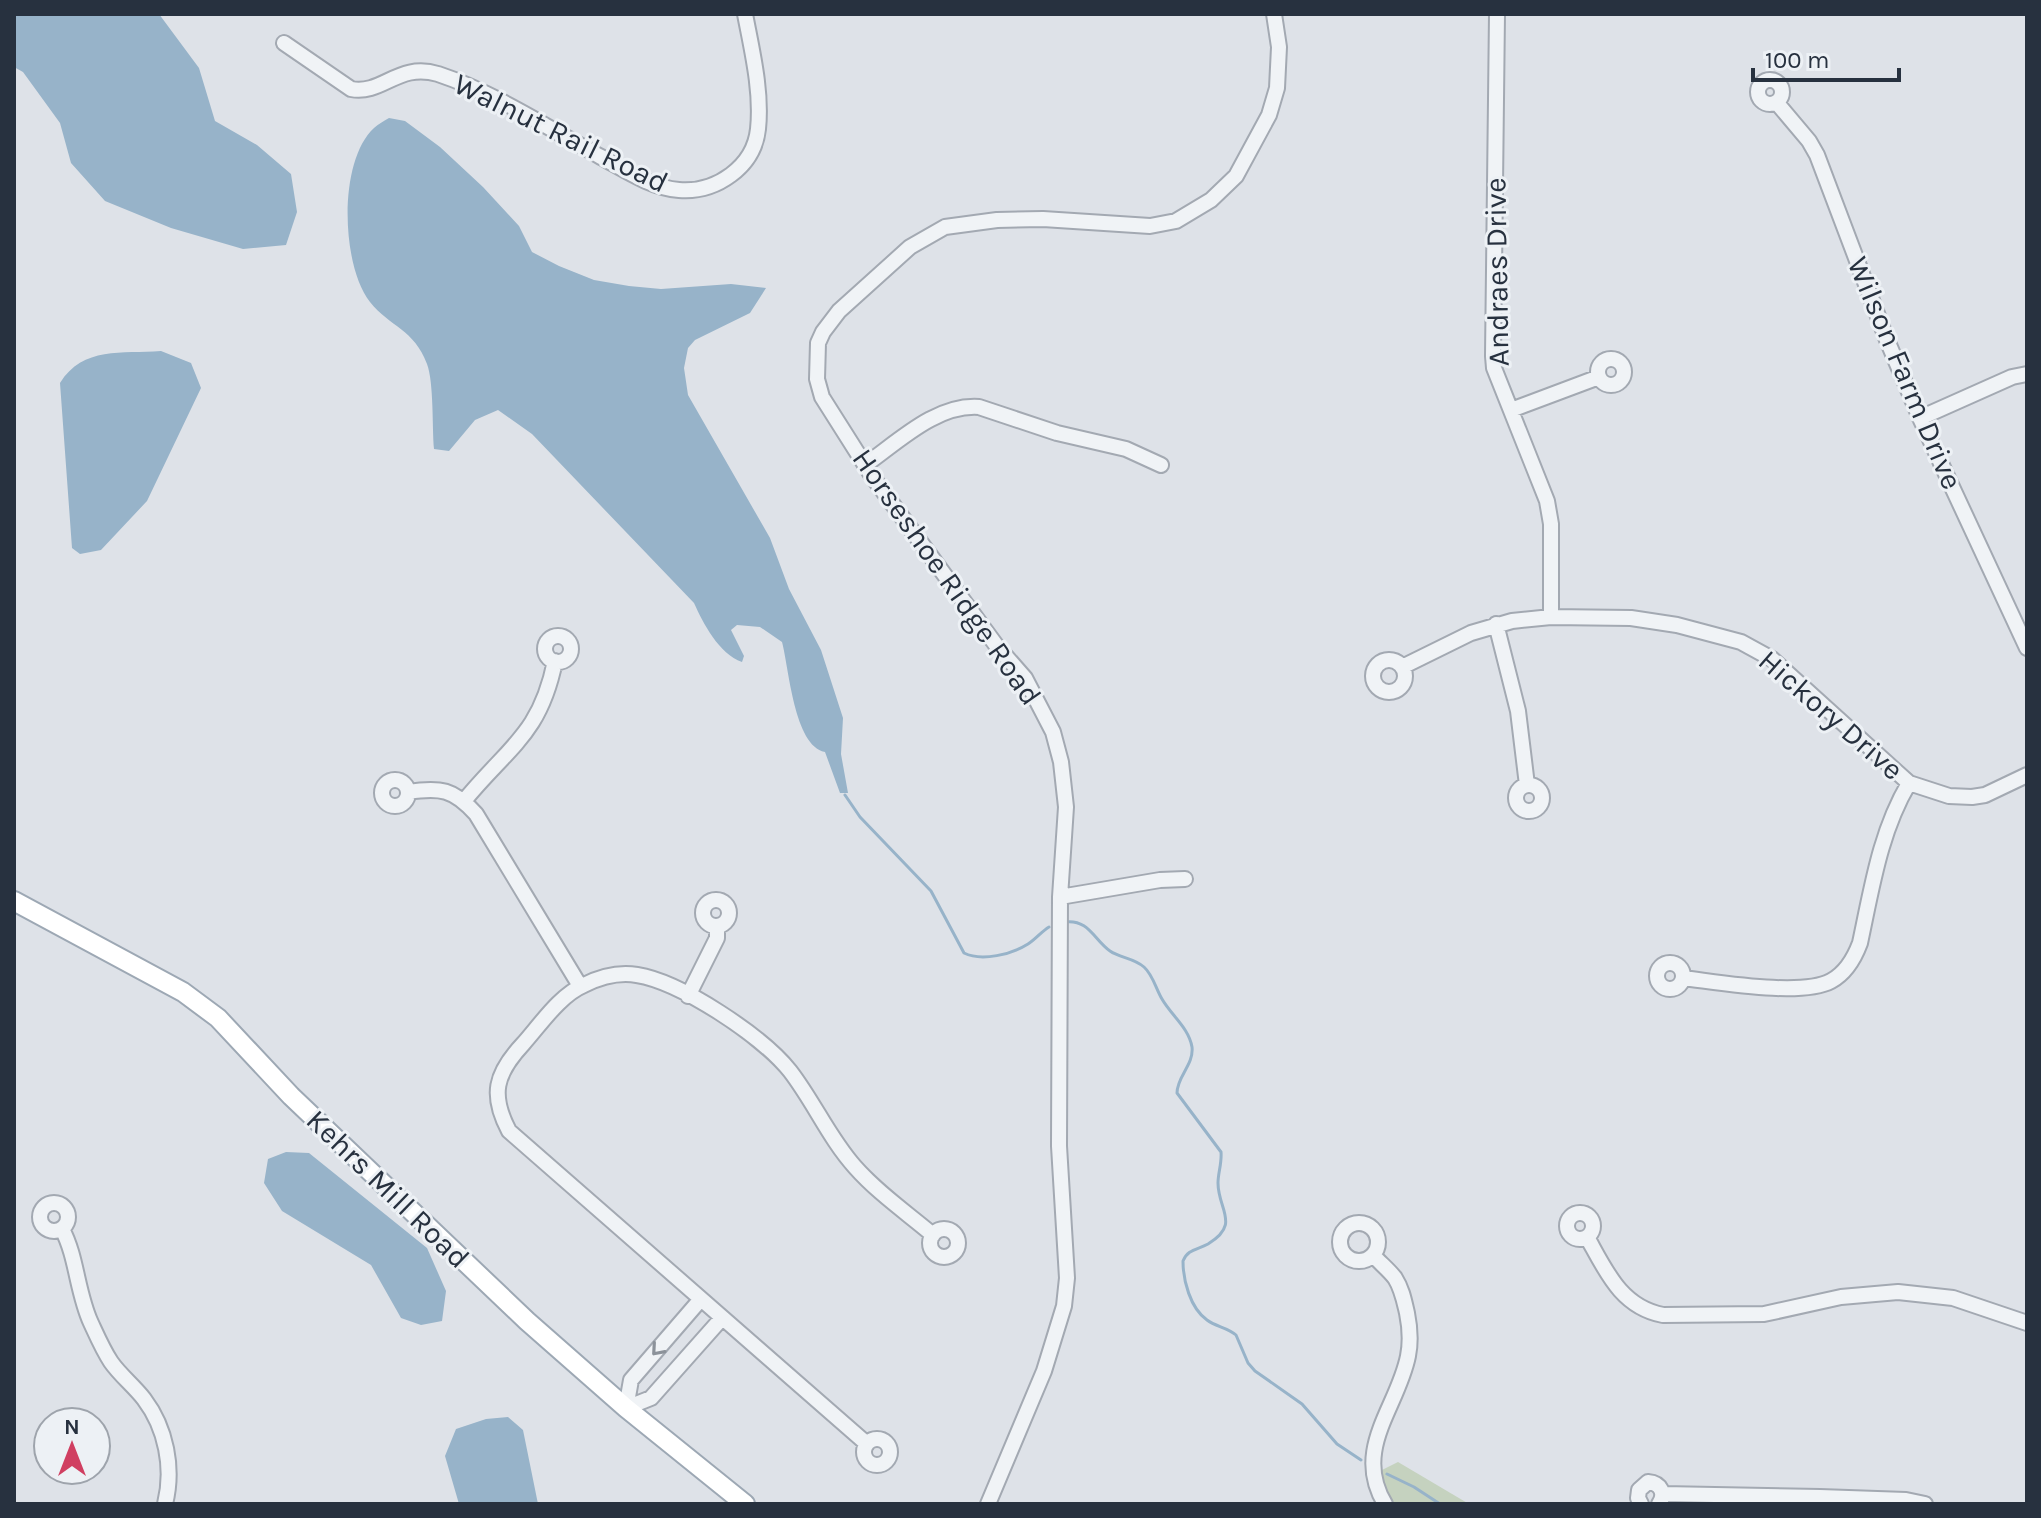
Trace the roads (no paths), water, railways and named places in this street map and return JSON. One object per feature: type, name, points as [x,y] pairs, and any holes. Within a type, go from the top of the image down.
[{"type":"main road","name":"Kehrs Mill Road","points":[[14,901],[183,992],[218,1018],[291,1096],[527,1321],[626,1408],[745,1504]]},
{"type":"street","name":"Walnut Rail Road","points":[[284,43],[351,89],[364,91],[403,72],[432,72],[457,81],[646,181],[677,190],[699,190],[717,184],[734,172],[754,147],[758,129],[758,99],[745,14]]},
{"type":"street","name":"Horseshoe Ridge Road","points":[[988,1504],[1044,1371],[1064,1306],[1067,1278],[1059,1146],[1060,897],[1066,807],[1061,762],[1053,732],[1025,678],[996,645],[865,465],[822,397],[817,379],[818,343],[839,311],[910,247],[945,227],[997,220],[1043,219],[1150,226],[1176,221],[1211,200],[1236,176],[1269,115],[1277,88],[1279,47],[1274,14]]},
{"type":"street","name":"Andraes Drive","points":[[1497,14],[1494,368],[1547,501],[1551,524],[1551,617]]},
{"type":"street","name":"Wilson Farm Drive","points":[[1777,103],[1817,155],[1920,418],[2027,648]]},
{"type":"street","points":[[1920,418],[2012,377],[2027,374]]},
{"type":"street","points":[[1511,410],[1599,377]]},
{"type":"street","points":[[865,465],[934,418],[966,406],[979,407],[1057,433],[1126,449],[1161,465]]},
{"type":"street","name":"Hickory Drive","points":[[1402,667],[1496,624],[1551,617],[1631,618],[1662,622],[1721,636],[1756,649],[1772,659],[1909,783],[1949,796],[1972,797],[1985,795],[2027,775]]},
{"type":"street","points":[[1496,624],[1518,711],[1527,785]]},
{"type":"street","points":[[464,801],[534,723],[546,696],[555,661]]},
{"type":"street","points":[[1683,978],[1803,988],[1830,982],[1842,973],[1860,943],[1881,844],[1897,802],[1909,783]]},
{"type":"street","points":[[408,792],[440,789],[455,794],[476,814],[580,986]]},
{"type":"street","points":[[1060,897],[1185,879]]},
{"type":"street","points":[[688,996],[717,938],[717,926]]},
{"type":"street","points":[[867,1444],[509,1131],[499,1112],[499,1079],[507,1062],[580,986],[617,974],[637,975],[715,1010],[769,1049],[791,1072],[841,1151],[856,1169],[933,1235]]},
{"type":"street","points":[[62,1229],[92,1325],[111,1361],[145,1400],[159,1424],[168,1466],[165,1504]]},
{"type":"street","points":[[1587,1237],[1622,1295],[1654,1313],[1764,1314],[1841,1297],[1898,1292],[1953,1298],[2027,1323]]},
{"type":"street","points":[[1373,1255],[1393,1276],[1403,1294],[1410,1332],[1406,1366],[1382,1419],[1377,1444],[1376,1481],[1385,1504]]},
{"type":"street","points":[[626,1408],[631,1380],[701,1299]]},
{"type":"street","points":[[626,1408],[651,1398],[722,1318]]},
{"type":"street","points":[[1641,1504],[1638,1494],[1644,1484],[1656,1484],[1661,1499],[1925,1504]]},
{"type":"water","points":[[14,14],[159,14],[199,68],[215,121],[257,145],[291,174],[297,212],[286,245],[243,249],[171,228],[105,201],[71,163],[60,123],[23,72],[14,67]]},
{"type":"water","points":[[389,118],[405,121],[440,147],[519,226],[532,252],[559,266],[594,280],[629,286],[661,289],[731,284],[766,288],[750,313],[695,340],[688,348],[684,368],[688,395],[770,538],[789,589],[821,650],[843,718],[841,754],[848,793],[840,793],[825,752],[815,747],[806,736],[794,704],[782,642],[760,627],[737,625],[731,630],[744,656],[742,662],[726,652],[707,628],[694,603],[532,434],[498,410],[475,420],[449,451],[434,449],[432,394],[427,364],[409,336],[370,302],[353,264],[349,239],[349,188],[354,164],[362,143],[374,128]]},
{"type":"water","points":[[161,351],[191,363],[201,388],[147,501],[101,550],[80,554],[72,548],[60,383],[69,371],[92,357]]},
{"type":"water","points":[[286,1152],[309,1153],[427,1248],[446,1291],[442,1321],[421,1325],[401,1318],[371,1265],[282,1211],[264,1183],[268,1159]]},
{"type":"water","points":[[508,1417],[523,1430],[538,1504],[459,1504],[445,1456],[456,1429],[486,1419]]},
{"type":"waterway","points":[[845,795],[860,817],[931,891],[964,953],[979,957],[1005,954],[1028,944],[1049,927]]},
{"type":"waterway","points":[[1065,922],[1086,927],[1110,951],[1144,967],[1190,1040],[1192,1053],[1177,1093],[1221,1152],[1218,1183],[1226,1223],[1218,1237],[1190,1252],[1183,1261],[1184,1277],[1192,1301],[1207,1320],[1236,1335],[1248,1363],[1255,1371],[1302,1404],[1337,1444],[1361,1460]]},
{"type":"waterway","points":[[1387,1474],[1440,1504]]}]
